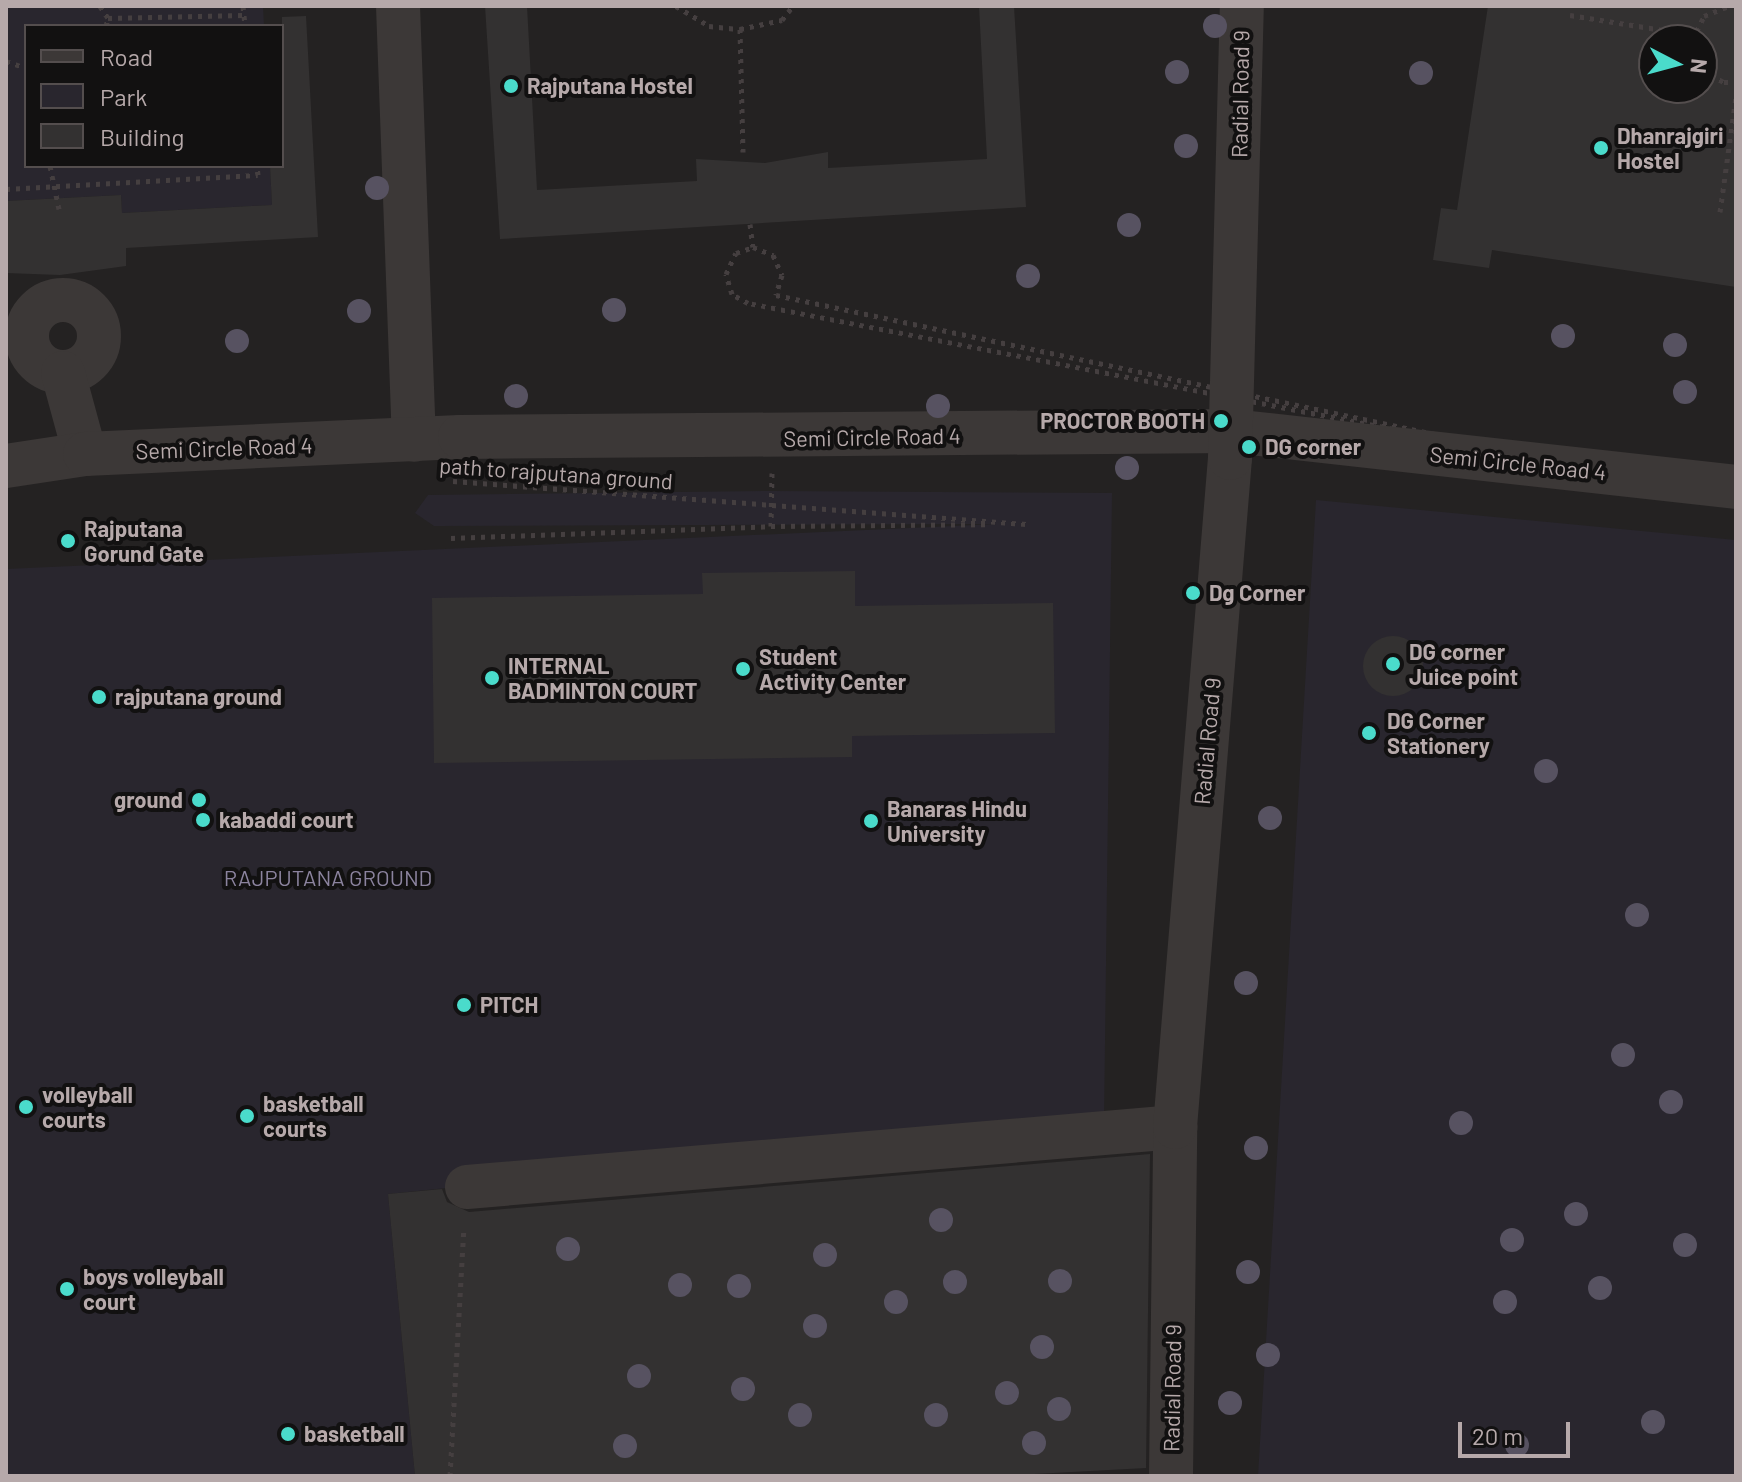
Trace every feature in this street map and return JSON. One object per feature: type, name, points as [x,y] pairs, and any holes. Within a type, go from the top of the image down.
[{"type":"lane","points":[[398,6],[414,440]]},
{"type":"lane","name":"Radial Road 9","points":[[1171,1476],[1175,1127],[1232,419],[1242,6]]},
{"type":"lane","points":[[60,287],[87,308],[100,334],[90,362],[63,373],[85,454]]},
{"type":"lane","name":"Semi Circle Road 4","points":[[6,466],[85,454],[414,440],[772,439],[1232,419],[1629,475],[1736,487]]},
{"type":"lane","points":[[467,1187],[1175,1127]]},
{"type":"path","points":[[100,6],[108,18],[106,24]]},
{"type":"path","points":[[243,6],[245,24]]},
{"type":"path","points":[[676,6],[709,26],[740,29],[782,20],[793,6]]},
{"type":"path","points":[[1700,24],[1704,16],[1732,6]]},
{"type":"path","points":[[108,18],[244,15]]},
{"type":"path","points":[[1570,15],[1638,28]]},
{"type":"path","points":[[740,29],[743,152]]},
{"type":"path","points":[[1720,212],[1736,96]]},
{"type":"path","points":[[50,168],[51,188],[59,209]]},
{"type":"path","points":[[6,189],[258,175],[257,168]]},
{"type":"path","points":[[750,224],[753,247]]},
{"type":"path","points":[[1232,419],[776,295],[782,275],[773,255],[753,247],[736,253],[726,274],[732,294],[748,303],[1232,419],[1629,475]]},
{"type":"path","points":[[451,538],[771,526],[772,439]]},
{"type":"path","name":"path to rajputana ground","points":[[435,480],[1026,524],[771,526]]},
{"type":"path","points":[[450,1476],[467,1187]]},
{"type":"shaded area","name":"Banaras Hindu University","points":[[6,6],[1736,6],[1736,1476],[6,1476]]},
{"type":"green space","points":[[6,6],[263,6],[264,24],[24,24],[24,168],[270,168],[272,205],[122,213],[121,195],[6,201]]},
{"type":"green space","name":"RAJPUTANA GROUND","points":[[772,491],[1112,493],[1104,1121],[388,1194],[415,1476],[6,1476],[6,569],[997,524],[434,526],[415,513],[428,495]]},
{"type":"green space","points":[[1316,500],[1736,540],[1736,1476],[1258,1476]]},
{"type":"building","name":"Rajputana Hostel","points":[[485,6],[527,6],[537,190],[697,181],[696,159],[765,163],[828,152],[828,168],[987,159],[979,6],[1014,6],[1026,207],[500,239]]},
{"type":"building","name":"Dhanrajgiri Hostel","points":[[1488,6],[1736,6],[1736,287],[1492,250],[1489,268],[1433,260],[1441,208],[1457,210]]},
{"type":"building","points":[[306,16],[318,237],[126,248],[126,266],[60,275],[6,273],[6,201],[121,195],[122,213],[272,205],[270,168],[284,168],[282,17]]},
{"type":"building","name":"Student Activity Center","points":[[855,571],[855,606],[1053,603],[1055,733],[852,736],[852,757],[434,763],[432,598],[703,594],[702,573]]},
{"type":"building","name":"DG corner Juice point","points":[[1393,636],[1414,645],[1423,666],[1414,687],[1393,696],[1372,687],[1363,666],[1372,645]]},
{"type":"building","points":[[1150,1154],[1146,1468],[996,1476],[415,1476],[388,1194],[442,1189],[447,1202],[469,1212]]},
{"type":"place","name":"Rajputana Hostel","points":[[511,86]]},
{"type":"place","name":"Dhanrajgiri Hostel","points":[[1601,148]]},
{"type":"place","name":"PROCTOR BOOTH","points":[[1221,421]]},
{"type":"place","name":"DG corner","points":[[1249,447]]},
{"type":"place","name":"Rajputana Gorund Gate","points":[[68,541]]},
{"type":"place","name":"Dg Corner","points":[[1193,593]]},
{"type":"place","name":"DG corner Juice point","points":[[1393,664]]},
{"type":"place","name":"Student Activity Center","points":[[743,669]]},
{"type":"place","name":"INTERNAL BADMINTON COURT","points":[[492,678]]},
{"type":"place","name":"rajputana ground","points":[[99,697]]},
{"type":"place","name":"DG Corner Stationery","points":[[1369,733]]},
{"type":"place","name":"ground","points":[[199,800]]},
{"type":"place","name":"kabaddi court","points":[[203,820]]},
{"type":"place","name":"Banaras Hindu University","points":[[871,821]]},
{"type":"place","name":"PITCH","points":[[464,1005]]},
{"type":"place","name":"volleyball courts","points":[[26,1107]]},
{"type":"place","name":"basketball courts","points":[[247,1116]]},
{"type":"place","name":"boys volleyball court","points":[[67,1289]]},
{"type":"place","name":"basketball","points":[[288,1434]]}]
